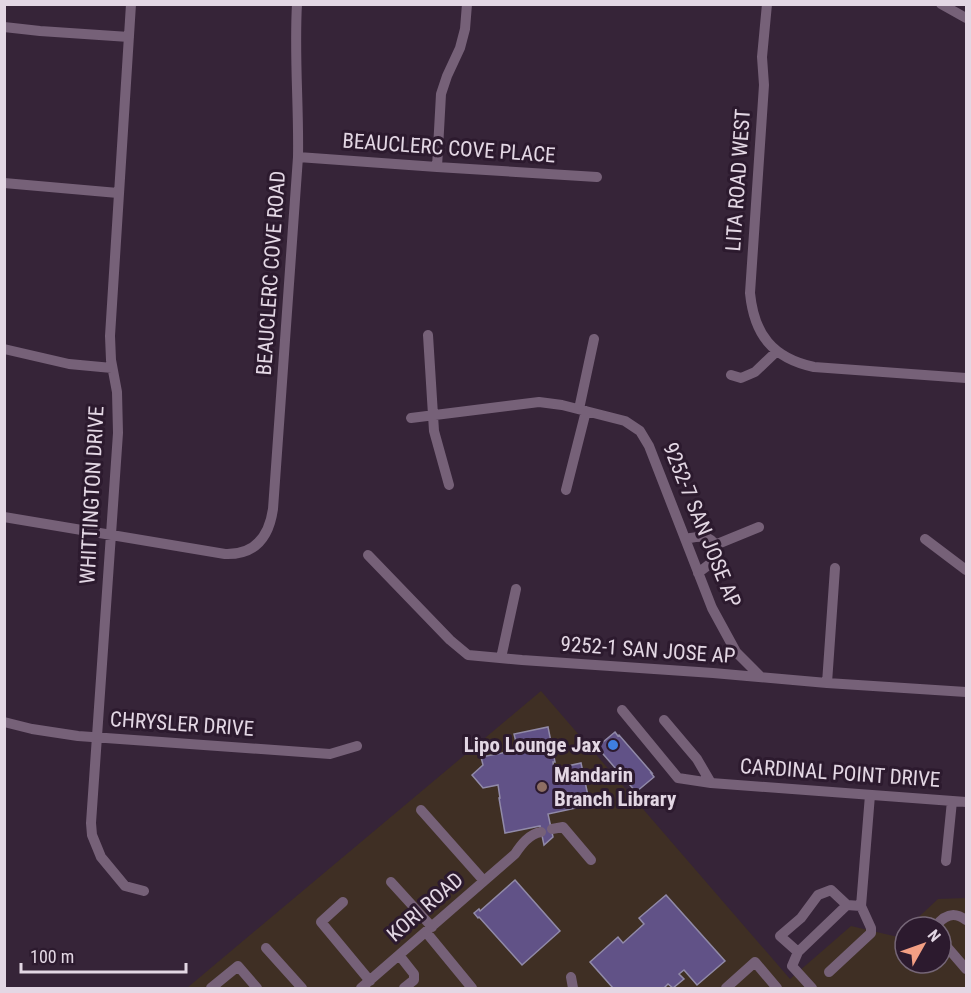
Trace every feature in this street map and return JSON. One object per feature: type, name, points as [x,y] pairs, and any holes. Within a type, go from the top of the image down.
[{"type":"street","name":"WHITTINGTON DRIVE","points":[[131,4],[110,336],[112,368],[117,392],[118,434],[91,823],[92,835],[101,857],[125,886],[144,891]]},
{"type":"street","name":"BEAUCLERC COVE ROAD","points":[[110,536],[234,554],[251,549],[261,541],[268,530],[273,509],[298,157],[297,4]]},
{"type":"street","points":[[437,167],[441,94],[460,48],[465,29],[467,4]]},
{"type":"street","name":"LITA ROAD WEST","points":[[767,4],[762,57],[764,85],[750,292],[756,322],[776,352]]},
{"type":"street","points":[[941,4],[966,18]]},
{"type":"street","points":[[4,27],[129,37]]},
{"type":"street","name":"BEAUCLERC COVE PLACE","points":[[298,157],[597,177]]},
{"type":"street","points":[[4,183],[118,193]]},
{"type":"street","points":[[428,334],[437,444],[449,486]]},
{"type":"street","points":[[566,490],[594,339]]},
{"type":"street","points":[[4,349],[69,364],[112,368]]},
{"type":"street","points":[[731,375],[741,378],[755,372],[776,352],[800,364],[814,367],[966,378]]},
{"type":"street","name":"9252-7 SAN JOSE AP","points":[[411,418],[539,402],[625,421],[640,431],[650,446],[712,608],[736,652],[761,677]]},
{"type":"street","points":[[4,517],[110,536]]},
{"type":"street","points":[[715,545],[759,527]]},
{"type":"street","points":[[685,539],[703,536],[712,540],[718,552],[711,563],[698,573]]},
{"type":"street","points":[[925,539],[966,570]]},
{"type":"street","name":"9252-1 SAN JOSE AP","points":[[368,555],[468,655],[966,692]]},
{"type":"street","points":[[827,683],[835,568]]},
{"type":"street","points":[[501,658],[516,589]]},
{"type":"street","name":"CARDINAL POINT DRIVE","points":[[622,710],[678,778],[711,783],[966,802]]},
{"type":"street","points":[[664,720],[697,759],[711,783]]},
{"type":"street","name":"CHRYSLER DRIVE","points":[[4,722],[32,729],[97,738],[330,754],[357,746]]},
{"type":"street","points":[[829,972],[871,933],[861,906],[870,795]]},
{"type":"street","points":[[946,861],[952,801]]},
{"type":"street","points":[[421,810],[484,881]]},
{"type":"street","name":"KORI ROAD","points":[[366,985],[515,854],[522,844],[535,833],[563,827],[591,860]]},
{"type":"street","points":[[391,882],[472,988]]},
{"type":"street","points":[[798,952],[780,936],[801,918],[818,895],[831,890],[847,905],[861,906]]},
{"type":"street","points":[[343,902],[321,922],[366,985]]},
{"type":"street","points":[[812,988],[792,966],[798,952],[847,905]]},
{"type":"street","points":[[266,948],[302,988]]},
{"type":"street","points":[[953,954],[966,969]]},
{"type":"street","points":[[399,955],[414,974],[414,980],[404,988]]},
{"type":"street","points":[[726,988],[755,963],[777,988]]},
{"type":"street","points":[[211,988],[238,966],[257,988]]},
{"type":"street","points":[[571,977],[573,988]]},
{"type":"shaded area","points":[[541,691],[790,979],[851,926],[893,936],[893,975],[953,975],[953,915],[921,915],[938,899],[966,898],[966,988],[187,988]]},
{"type":"building","name":"Mandarin Branch Library","points":[[548,727],[555,762],[553,762],[554,769],[581,763],[590,805],[548,814],[553,837],[544,845],[540,826],[505,833],[498,785],[483,788],[472,775],[483,765],[481,757],[518,750],[514,734]]},
{"type":"building","points":[[615,732],[654,777],[636,792],[597,747]]},
{"type":"building","points":[[515,880],[560,931],[522,965],[474,913],[479,909],[480,911]]},
{"type":"building","points":[[666,895],[725,961],[697,985],[684,970],[679,974],[684,979],[673,988],[668,984],[664,988],[613,988],[590,962],[618,937],[623,943],[644,924],[639,918]]},
{"type":"place","name":"Lipo Lounge Jax","points":[[613,745]]},
{"type":"place","name":"Mandarin Branch Library","points":[[542,787]]}]
